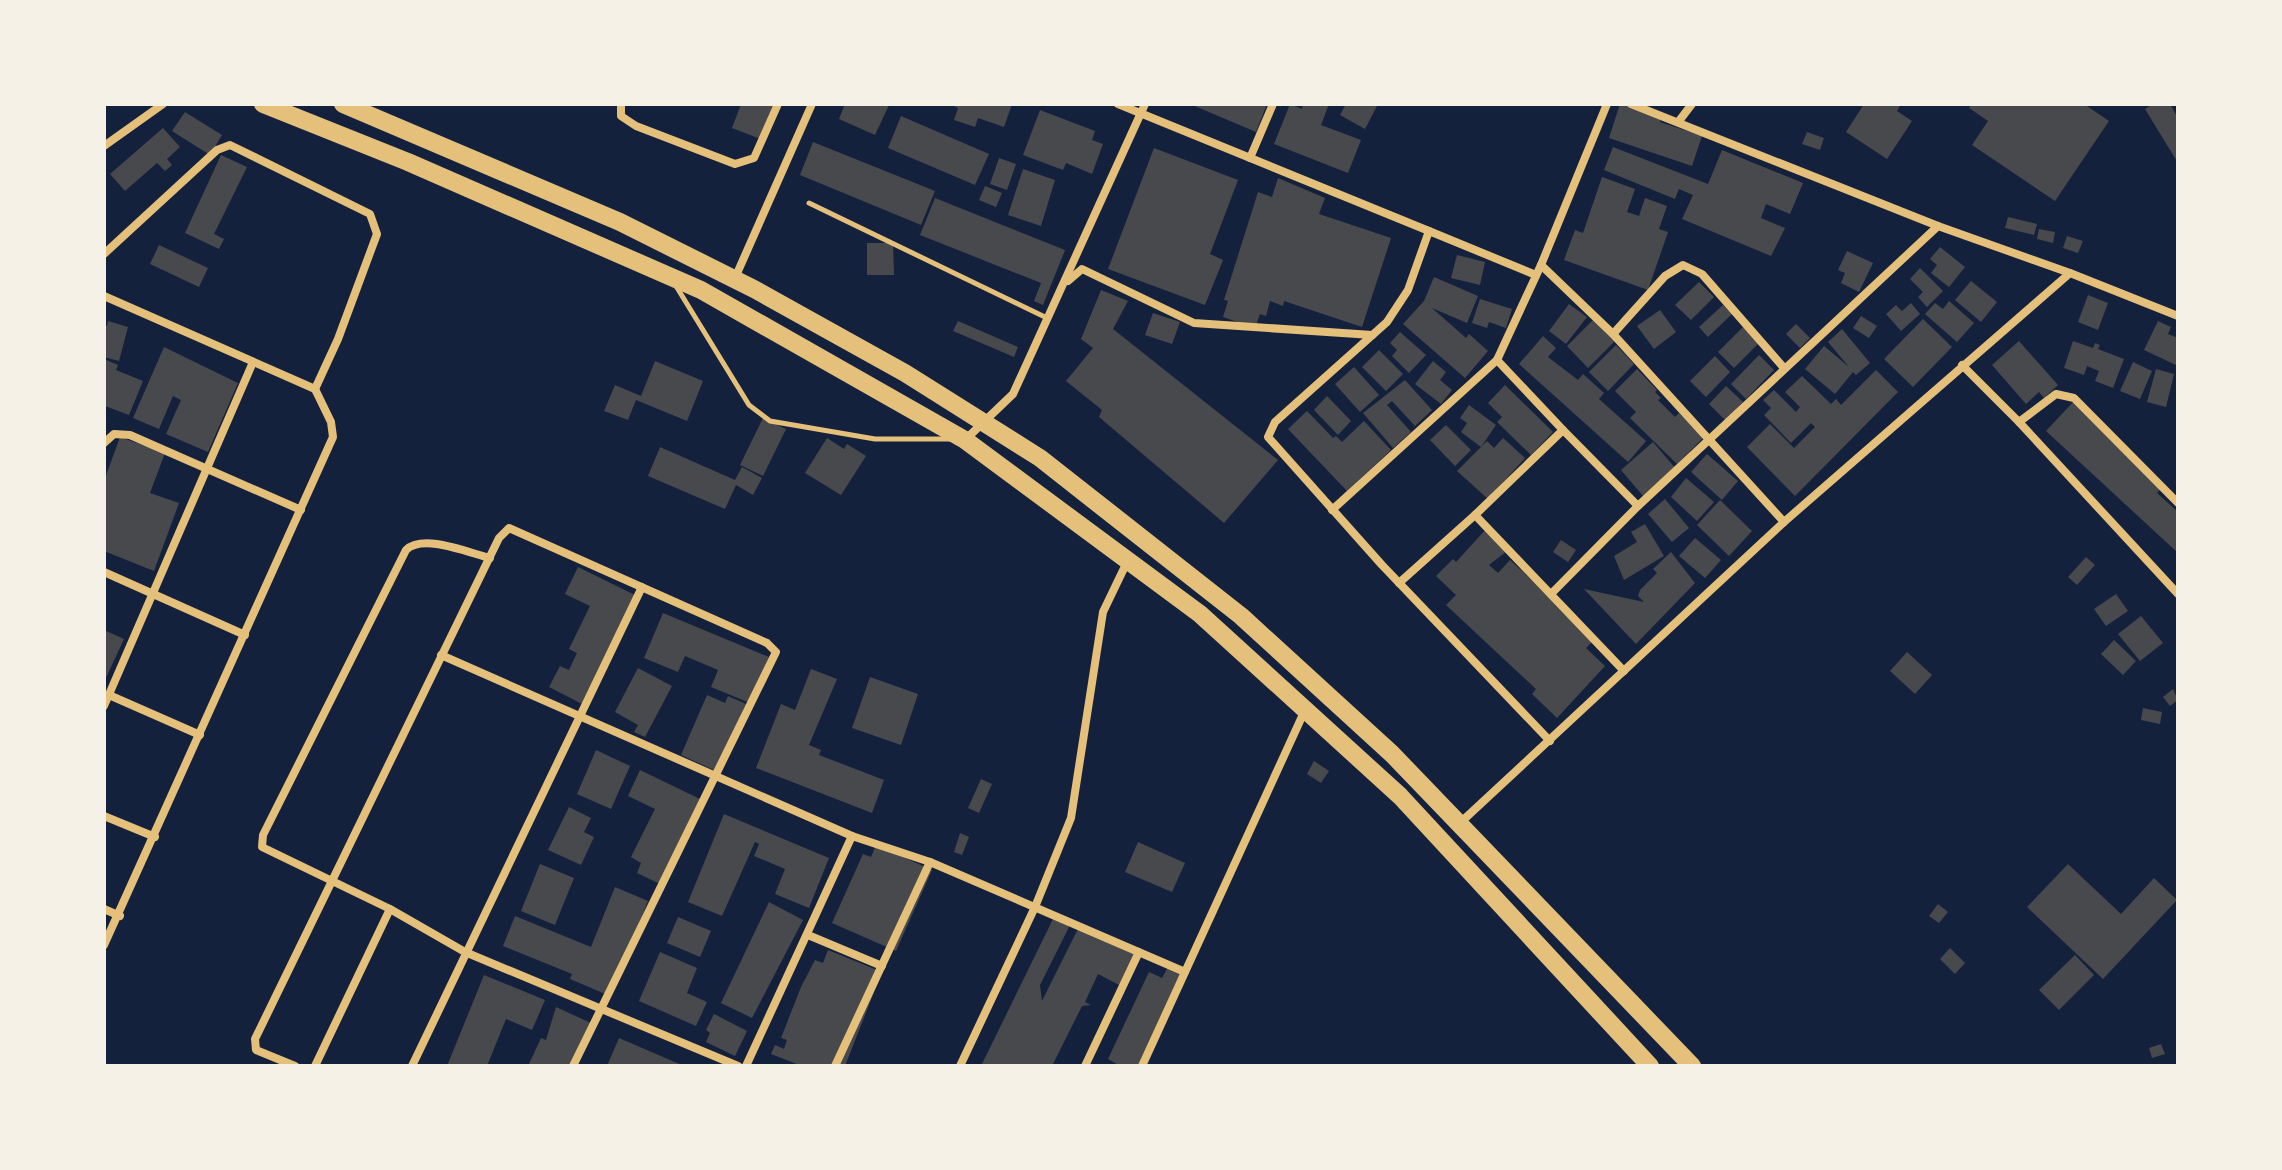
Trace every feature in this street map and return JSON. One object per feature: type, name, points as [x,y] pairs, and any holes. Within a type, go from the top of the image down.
[{"type":"highway","points":[[263,104],[670,275],[965,440],[1200,614],[1400,796],[1650,1066]]},
{"type":"highway","points":[[343,104],[620,222],[734,279],[986,421],[1125,522],[1241,616],[1392,754],[1692,1066]]},
{"type":"street","points":[[104,146],[163,104]]},
{"type":"street","points":[[621,104],[621,116],[636,126],[735,164],[754,158],[778,104]]},
{"type":"street","points":[[734,279],[812,104]]},
{"type":"street","points":[[1118,104],[1143,108],[1250,158],[1536,275]]},
{"type":"street","points":[[1250,158],[1273,104]]},
{"type":"street","points":[[1332,510],[1497,360],[1541,265],[1607,104]]},
{"type":"street","points":[[1631,104],[1938,226],[2178,316]]},
{"type":"street","points":[[1679,121],[1692,104]]},
{"type":"street","points":[[965,440],[1013,394],[1143,108]]},
{"type":"street","points":[[104,254],[217,150],[230,145],[370,214],[377,234],[338,339],[315,389]]},
{"type":"street","points":[[1551,594],[1638,506],[1938,226]]},
{"type":"street","points":[[1429,231],[1400,306],[1275,422],[1269,432],[1270,442],[1550,741]]},
{"type":"street","points":[[1541,265],[1613,334],[1784,522]]},
{"type":"street","points":[[1613,334],[1665,276],[1683,265],[1702,274],[1784,368]]},
{"type":"street","points":[[1064,284],[1082,269],[1194,323],[1372,335]]},
{"type":"street","points":[[1460,823],[1784,522],[2070,273]]},
{"type":"street","points":[[104,296],[315,389],[331,422],[333,437],[120,916],[104,945]]},
{"type":"street","points":[[1497,360],[1638,506]]},
{"type":"street","points":[[104,706],[253,362]]},
{"type":"street","points":[[1962,365],[2176,589]]},
{"type":"street","points":[[2019,422],[2056,394],[2074,398],[2178,503]]},
{"type":"street","points":[[1399,583],[1563,430]]},
{"type":"street","points":[[104,443],[122,432],[301,510]]},
{"type":"street","points":[[1475,515],[1624,671]]},
{"type":"street","points":[[295,1066],[262,1053],[254,1045],[441,655],[504,530],[509,528],[767,643],[776,652],[718,777],[573,1066]]},
{"type":"street","points":[[490,558],[426,543],[411,545],[406,550],[261,839],[262,847],[390,909],[465,952],[738,1066]]},
{"type":"street","points":[[960,1066],[1035,907],[1071,818],[1103,612],[1128,560]]},
{"type":"street","points":[[104,572],[245,635]]},
{"type":"street","points":[[412,1066],[642,587]]},
{"type":"street","points":[[441,655],[852,836],[930,862],[1185,972]]},
{"type":"street","points":[[109,695],[200,735]]},
{"type":"street","points":[[1142,1066],[1305,710]]},
{"type":"street","points":[[104,816],[155,837]]},
{"type":"street","points":[[746,1066],[852,836]]},
{"type":"street","points":[[835,1066],[930,862]]},
{"type":"street","points":[[104,909],[120,916]]},
{"type":"street","points":[[315,1066],[390,909]]},
{"type":"street","points":[[808,935],[882,966]]},
{"type":"street","points":[[1085,1066],[1139,952]]},
{"type":"lane","points":[[809,203],[1048,319]]},
{"type":"lane","points":[[670,275],[749,405],[770,421],[875,439],[965,440]]},
{"type":"building","points":[[741,104],[776,104],[763,140],[732,128]]},
{"type":"building","points":[[845,104],[889,105],[875,135],[839,119]]},
{"type":"building","points":[[950,104],[1012,104],[1004,127],[978,118],[975,127],[954,120],[958,108]]},
{"type":"building","points":[[1190,104],[1267,104],[1256,132]]},
{"type":"building","points":[[1290,104],[1302,109],[1303,104],[1329,104],[1321,125],[1361,140],[1348,173],[1274,144]]},
{"type":"building","points":[[1346,104],[1378,104],[1365,129],[1340,115]]},
{"type":"building","points":[[1620,104],[1662,117],[1660,122],[1702,136],[1692,166],[1609,138]]},
{"type":"building","points":[[1864,104],[1901,104],[1897,111],[1912,121],[1887,159],[1846,132]]},
{"type":"building","points":[[1971,104],[2084,104],[2109,121],[2055,201],[1972,145],[1988,121],[1969,108]]},
{"type":"building","points":[[2153,104],[2170,104],[2178,118],[2178,163],[2145,109]]},
{"type":"building","points":[[1040,110],[1095,131],[1092,140],[1103,144],[1092,174],[1066,163],[1063,170],[1023,155]]},
{"type":"building","points":[[185,112],[222,135],[210,155],[172,131]]},
{"type":"building","points":[[901,116],[989,154],[975,185],[888,148]]},
{"type":"building","points":[[163,128],[180,147],[167,159],[172,165],[165,171],[157,163],[125,191],[110,174]]},
{"type":"building","points":[[1807,132],[1824,138],[1820,150],[1802,144]]},
{"type":"building","points":[[813,142],[935,191],[921,225],[800,175]]},
{"type":"building","points":[[1613,147],[1708,184],[1722,150],[1803,183],[1790,214],[1766,204],[1761,218],[1785,228],[1771,256],[1682,219],[1693,195],[1679,189],[1675,199],[1604,170]]},
{"type":"building","points":[[1154,148],[1238,180],[1210,254],[1223,260],[1205,305],[1108,269]]},
{"type":"building","points":[[221,155],[247,167],[214,234],[224,239],[219,249],[185,233]]},
{"type":"building","points":[[999,158],[1016,164],[1007,190],[990,184]]},
{"type":"building","points":[[1023,169],[1055,180],[1041,226],[1008,215]]},
{"type":"building","points":[[1602,177],[1635,189],[1627,212],[1639,216],[1645,198],[1667,206],[1659,229],[1668,232],[1648,290],[1564,260],[1575,230],[1583,233]]},
{"type":"building","points":[[1278,178],[1325,198],[1319,214],[1391,238],[1362,327],[1284,301],[1283,306],[1270,301],[1266,316],[1260,314],[1255,328],[1223,317],[1228,301],[1224,300],[1258,192],[1272,197]]},
{"type":"building","points":[[985,186],[1002,193],[996,207],[979,200]]},
{"type":"building","points":[[935,198],[1065,250],[1043,305],[1034,301],[1041,283],[920,235]]},
{"type":"building","points":[[2008,217],[2037,224],[2034,235],[2005,228]]},
{"type":"building","points":[[2039,229],[2055,232],[2053,243],[2037,239]]},
{"type":"building","points":[[2067,236],[2083,241],[2078,253],[2063,248]]},
{"type":"building","points":[[867,243],[893,243],[894,275],[867,275]]},
{"type":"building","points":[[159,245],[208,268],[199,287],[150,264]]},
{"type":"building","points":[[1940,247],[1965,267],[1949,287],[1931,273],[1937,265],[1930,259]]},
{"type":"building","points":[[1847,251],[1873,263],[1859,292],[1841,283],[1845,273],[1838,270]]},
{"type":"building","points":[[1457,255],[1485,262],[1480,285],[1451,278]]},
{"type":"building","points":[[1920,268],[1943,291],[1927,307],[1918,297],[1923,292],[1910,279]]},
{"type":"building","points":[[1434,277],[1478,296],[1467,323],[1432,308],[1466,338],[1469,334],[1488,351],[1465,378],[1403,324],[1424,301]]},
{"type":"building","points":[[1971,281],[1997,302],[1981,322],[1955,300]]},
{"type":"building","points":[[1699,282],[1714,297],[1691,320],[1675,305]]},
{"type":"building","points":[[1101,290],[1128,301],[1113,329],[1278,460],[1224,523],[1099,417],[1102,410],[1066,381],[1093,348],[1081,339]]},
{"type":"building","points":[[2088,295],[2108,303],[2098,330],[2078,322]]},
{"type":"building","points":[[1480,299],[1512,309],[1506,328],[1489,322],[1487,328],[1472,323]]},
{"type":"building","points":[[1949,301],[1974,323],[1957,342],[1925,314],[1935,303],[1943,309]]},
{"type":"building","points":[[1911,303],[1920,314],[1901,331],[1886,314],[1896,305],[1902,311]]},
{"type":"building","points":[[1569,304],[1587,317],[1566,344],[1549,331]]},
{"type":"building","points":[[1723,305],[1732,314],[1708,337],[1699,327]]},
{"type":"building","points":[[1660,310],[1676,332],[1654,349],[1637,326]]},
{"type":"building","points":[[1153,313],[1180,322],[1172,344],[1145,335]]},
{"type":"building","points":[[1597,316],[1618,338],[1588,368],[1567,346]]},
{"type":"building","points":[[1861,316],[1877,326],[1869,338],[1853,328]]},
{"type":"building","points":[[1923,319],[1952,347],[1913,387],[1884,359]]},
{"type":"building","points":[[108,321],[128,327],[119,361],[104,357],[104,325],[107,326]]},
{"type":"building","points":[[958,321],[1018,347],[1014,357],[953,331]]},
{"type":"building","points":[[2158,321],[2171,327],[2168,334],[2178,338],[2178,366],[2144,350]]},
{"type":"building","points":[[1796,324],[1810,338],[1800,348],[1786,334]]},
{"type":"building","points":[[1743,327],[1759,343],[1734,368],[1718,352]]},
{"type":"building","points":[[1842,329],[1870,363],[1856,375],[1853,372],[1835,394],[1805,369],[1824,346],[1849,367],[1828,342]]},
{"type":"building","points":[[1400,332],[1426,355],[1409,373],[1392,356],[1397,350],[1390,343]]},
{"type":"building","points":[[1543,336],[1556,348],[1548,357],[1578,380],[1583,374],[1604,393],[1599,399],[1646,441],[1628,462],[1519,364]]},
{"type":"building","points":[[2019,341],[2058,385],[2044,398],[2039,392],[2026,404],[1992,365]]},
{"type":"building","points":[[2073,341],[2093,348],[2095,343],[2100,345],[2098,349],[2124,359],[2113,388],[2095,381],[2099,371],[2087,366],[2084,375],[2064,368]]},
{"type":"building","points":[[1616,345],[1634,364],[1608,391],[1589,372]]},
{"type":"building","points":[[164,347],[238,383],[208,452],[166,434],[181,400],[173,396],[159,429],[133,418]]},
{"type":"building","points":[[1379,350],[1403,374],[1386,391],[1362,367]]},
{"type":"building","points":[[1759,355],[1774,370],[1746,399],[1731,384]]},
{"type":"building","points":[[1715,356],[1730,372],[1706,397],[1690,381]]},
{"type":"building","points":[[104,359],[118,365],[116,370],[143,381],[129,415],[105,406]]},
{"type":"building","points":[[655,361],[703,381],[687,421],[636,400],[628,420],[604,411],[615,385],[641,396]]},
{"type":"building","points":[[1433,361],[1446,372],[1440,380],[1452,390],[1441,404],[1415,384]]},
{"type":"building","points":[[2133,362],[2152,371],[2140,399],[2120,391]]},
{"type":"building","points":[[1354,367],[1379,395],[1360,412],[1335,384]]},
{"type":"building","points":[[1637,369],[1657,390],[1655,392],[1661,398],[1658,400],[1675,417],[1679,413],[1703,438],[1677,464],[1630,418],[1636,412],[1615,391]]},
{"type":"building","points":[[2156,369],[2174,374],[2166,407],[2147,402]]},
{"type":"building","points":[[1876,370],[1898,392],[1795,496],[1747,447],[1770,424],[1794,448],[1815,427],[1811,423],[1791,443],[1764,415],[1771,408],[1763,400],[1774,390],[1796,412],[1800,407],[1785,392],[1802,376],[1831,404],[1836,399],[1841,405]]},
{"type":"building","points":[[1405,380],[1432,410],[1415,426],[1392,401],[1387,405],[1411,432],[1393,448],[1363,413]]},
{"type":"building","points":[[1505,385],[1553,432],[1531,455],[1497,422],[1502,417],[1488,403]]},
{"type":"building","points":[[1726,386],[1743,402],[1726,421],[1709,404]]},
{"type":"building","points":[[1327,396],[1351,421],[1338,435],[1314,410]]},
{"type":"building","points":[[2074,401],[2164,485],[2157,493],[2178,512],[2178,553],[2046,431]]},
{"type":"building","points":[[1469,405],[1496,425],[1481,447],[1461,432],[1467,423],[1460,418]]},
{"type":"building","points":[[1307,411],[1333,438],[1336,436],[1342,442],[1364,421],[1391,450],[1347,491],[1288,429]]},
{"type":"building","points":[[763,418],[786,429],[763,476],[740,465]]},
{"type":"building","points":[[1446,425],[1471,450],[1455,466],[1430,440]]},
{"type":"building","points":[[120,437],[165,453],[150,493],[179,503],[154,571],[104,551],[104,481]]},
{"type":"building","points":[[827,438],[844,449],[847,444],[866,456],[841,495],[805,473]]},
{"type":"building","points":[[1503,438],[1525,458],[1488,499],[1457,471],[1487,441],[1494,448]]},
{"type":"building","points":[[1653,442],[1676,469],[1644,497],[1621,470]]},
{"type":"building","points":[[660,447],[735,480],[742,467],[762,478],[753,495],[736,485],[725,509],[648,476]]},
{"type":"building","points":[[1707,454],[1738,481],[1722,500],[1691,472]]},
{"type":"building","points":[[1686,478],[1714,502],[1697,521],[1671,497]]},
{"type":"building","points":[[1665,499],[1689,528],[1672,542],[1648,514]]},
{"type":"building","points":[[1720,500],[1752,531],[1729,556],[1697,525]]},
{"type":"building","points":[[1645,524],[1664,556],[1624,580],[1614,556],[1637,542],[1631,532]]},
{"type":"building","points":[[1488,527],[1511,548],[1489,565],[1498,573],[1510,560],[1595,639],[1586,648],[1605,666],[1557,718],[1532,694],[1536,689],[1446,605],[1456,595],[1436,576],[1453,559],[1456,562]]},
{"type":"building","points":[[1695,538],[1721,560],[1705,578],[1679,556]]},
{"type":"building","points":[[1561,540],[1576,550],[1568,562],[1553,552]]},
{"type":"building","points":[[1671,552],[1695,583],[1636,644],[1584,589],[1644,602],[1638,596],[1640,590],[1657,573],[1653,569]]},
{"type":"building","points":[[2086,557],[2095,565],[2077,585],[2068,577]]},
{"type":"building","points":[[578,567],[637,596],[584,705],[549,687],[560,666],[569,670],[577,653],[569,649],[590,606],[565,594]]},
{"type":"building","points":[[2116,594],[2128,611],[2106,626],[2094,609]]},
{"type":"building","points":[[663,613],[769,657],[750,703],[711,687],[718,670],[685,656],[678,672],[644,658]]},
{"type":"building","points":[[2141,616],[2163,643],[2140,661],[2118,634]]},
{"type":"building","points":[[104,630],[124,639],[104,682]]},
{"type":"building","points":[[2114,640],[2136,661],[2123,675],[2101,654]]},
{"type":"building","points":[[1907,652],[1932,675],[1915,694],[1890,671]]},
{"type":"building","points":[[638,668],[672,686],[645,737],[634,732],[638,725],[615,712]]},
{"type":"building","points":[[811,669],[837,679],[809,745],[821,750],[819,755],[884,780],[872,813],[756,768],[781,704],[795,710]]},
{"type":"building","points":[[870,677],[918,694],[901,745],[852,728]]},
{"type":"building","points":[[2173,689],[2178,700],[2170,706],[2163,697]]},
{"type":"building","points":[[707,695],[725,703],[728,696],[746,704],[716,771],[681,755]]},
{"type":"building","points":[[2143,708],[2162,712],[2160,724],[2141,720]]},
{"type":"building","points":[[596,750],[630,766],[611,809],[577,794]]},
{"type":"building","points":[[1314,761],[1329,771],[1321,783],[1307,774]]},
{"type":"building","points":[[640,770],[700,799],[660,884],[637,873],[641,863],[631,857],[655,809],[628,796]]},
{"type":"building","points":[[981,779],[992,784],[979,813],[968,808]]},
{"type":"building","points":[[569,807],[591,818],[584,832],[594,837],[581,865],[548,850]]},
{"type":"building","points":[[724,814],[829,858],[809,908],[775,894],[785,869],[754,856],[759,844],[755,842],[722,916],[688,902]]},
{"type":"building","points":[[960,833],[969,837],[962,855],[954,852]]},
{"type":"building","points":[[1138,842],[1185,863],[1172,892],[1125,872]]},
{"type":"building","points":[[876,845],[932,870],[896,951],[832,923],[863,854],[871,857]]},
{"type":"building","points":[[540,864],[574,878],[555,925],[521,911]]},
{"type":"building","points":[[2068,864],[2121,914],[2154,878],[2177,900],[2103,979],[2027,907]]},
{"type":"building","points":[[615,887],[648,901],[610,996],[570,979],[572,974],[503,946],[515,916],[591,947]]},
{"type":"building","points":[[769,902],[803,920],[752,1018],[721,1003]]},
{"type":"building","points":[[1938,904],[1948,912],[1939,923],[1929,916]]},
{"type":"building","points":[[678,917],[711,931],[700,957],[667,943]]},
{"type":"building","points":[[1054,917],[1070,925],[1040,985],[1042,1001],[1081,923],[1140,953],[1123,987],[1098,974],[1085,1002],[1091,1005],[1082,1006],[1052,1066],[981,1066]]},
{"type":"building","points":[[1950,948],[1965,963],[1955,974],[1940,959]]},
{"type":"building","points":[[828,950],[882,972],[845,1066],[802,1066],[771,1054],[775,1045],[784,1049],[787,1040],[781,1038],[801,987],[815,960],[823,963]]},
{"type":"building","points":[[660,952],[697,968],[687,993],[707,1002],[696,1026],[639,1001]]},
{"type":"building","points":[[2075,955],[2094,975],[2059,1010],[2039,990]]},
{"type":"building","points":[[1168,967],[1184,974],[1142,1066],[1120,1066],[1108,1059],[1149,972],[1162,978]]},
{"type":"building","points":[[484,975],[545,1000],[532,1030],[506,1019],[487,1066],[447,1066]]},
{"type":"building","points":[[556,1007],[591,1023],[572,1066],[528,1066],[541,1038],[546,1040]]},
{"type":"building","points":[[714,1014],[747,1031],[735,1056],[706,1042],[710,1033],[706,1030]]},
{"type":"building","points":[[619,1038],[684,1066],[607,1066]]},
{"type":"building","points":[[2161,1044],[2165,1054],[2152,1058],[2149,1048]]}]
